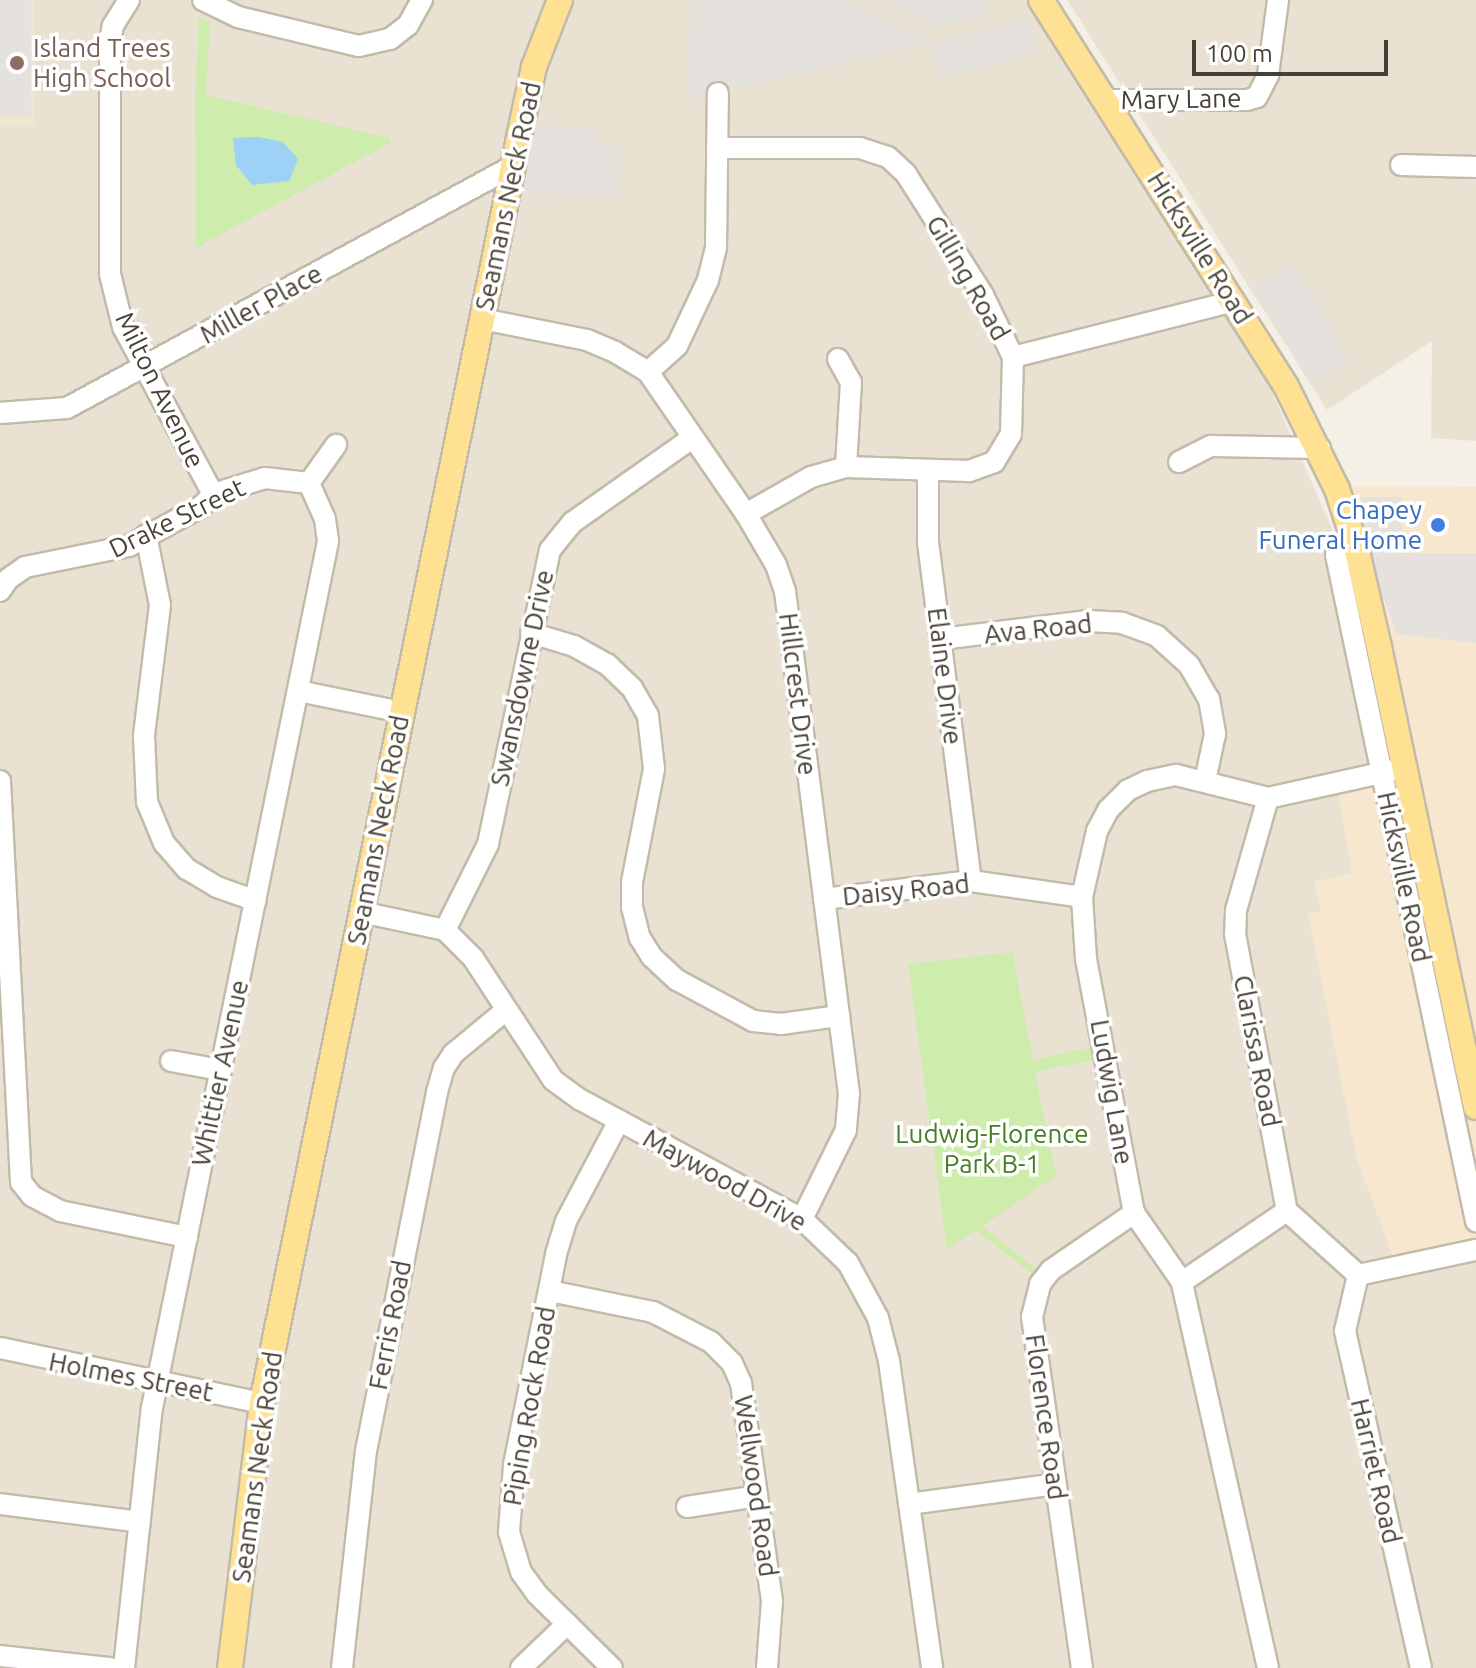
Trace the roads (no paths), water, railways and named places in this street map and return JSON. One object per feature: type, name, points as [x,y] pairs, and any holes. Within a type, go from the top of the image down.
[{"type":"main road","name":"Seamans Neck Road","points":[[230,1668],[262,1403],[534,67],[560,0]]},
{"type":"main road","name":"Hicksville Road","points":[[1041,0],[1234,301],[1320,448],[1357,551],[1392,771],[1472,1071],[1476,1107]]},
{"type":"street","name":"Milton Avenue","points":[[129,0],[113,26],[110,41],[110,274],[123,327],[213,494]]},
{"type":"street","points":[[212,2],[238,17],[359,46],[390,39],[408,25],[422,0]]},
{"type":"street","name":"Mary Lane","points":[[1105,100],[1247,100],[1257,97],[1268,75],[1278,0]]},
{"type":"street","points":[[648,372],[677,346],[708,280],[716,247],[718,93]]},
{"type":"street","name":"Gilling Road","points":[[717,148],[860,148],[888,157],[906,174],[983,295],[1013,357],[1013,421],[1005,449],[984,468],[928,471],[846,467],[811,477],[746,514]]},
{"type":"street","points":[[1401,165],[1476,167]]},
{"type":"street","name":"Miller Place","points":[[0,413],[67,408],[513,166]]},
{"type":"street","points":[[1013,357],[1234,301]]},
{"type":"street","name":"Hillcrest Drive","points":[[482,319],[587,340],[648,372],[768,548],[785,591],[849,1116],[837,1154],[802,1219]]},
{"type":"street","points":[[838,359],[851,382],[846,467]]},
{"type":"street","name":"Swansdowne Drive","points":[[445,930],[488,844],[544,566],[560,535],[692,438]]},
{"type":"street","points":[[309,483],[336,445]]},
{"type":"street","points":[[1179,462],[1211,446],[1320,448]]},
{"type":"street","name":"Elaine Drive","points":[[928,471],[928,542],[971,881]]},
{"type":"street","name":"Drake Street","points":[[2,588],[25,567],[45,560],[110,552],[202,506],[213,494],[265,478],[309,483]]},
{"type":"street","name":"Whittier Avenue","points":[[124,1668],[158,1383],[328,541],[325,519],[309,483]]},
{"type":"street","points":[[146,535],[160,605],[144,736],[144,781],[150,814],[164,843],[187,869],[217,887],[256,901]]},
{"type":"street","name":"Ava Road","points":[[941,639],[1088,621],[1122,623],[1157,636],[1189,665],[1209,699],[1215,734],[1205,781]]},
{"type":"street","points":[[531,633],[574,646],[607,664],[632,688],[648,716],[654,740],[654,769],[632,882],[632,907],[640,938],[652,957],[677,980],[753,1021],[781,1024],[839,1016]]},
{"type":"street","points":[[298,691],[402,712]]},
{"type":"street","name":"Ludwig Lane","points":[[1268,1668],[1182,1282],[1134,1213],[1086,959],[1082,897],[1097,831],[1108,810],[1128,790],[1166,775],[1205,781],[1268,798],[1392,771]]},
{"type":"street","name":"Hicksville Road","points":[[1392,771],[1476,1221]]},
{"type":"street","points":[[0,781],[7,1068],[19,1173],[32,1196],[60,1211],[187,1237]]},
{"type":"street","name":"Clarissa Road","points":[[1268,798],[1236,910],[1235,934],[1287,1211]]},
{"type":"street","name":"Daisy Road","points":[[824,899],[971,881],[1082,897]]},
{"type":"street","points":[[361,912],[445,930]]},
{"type":"street","name":"Maywood Drive","points":[[445,930],[473,958],[553,1080],[619,1121],[802,1219],[848,1263],[878,1318],[889,1361],[932,1668]]},
{"type":"street","name":"Ferris Road","points":[[342,1668],[366,1451],[437,1092],[444,1068],[453,1054],[505,1011]]},
{"type":"street","points":[[171,1061],[221,1070]]},
{"type":"street","name":"Piping Rock Road","points":[[612,1668],[521,1572],[509,1532],[514,1465],[566,1221],[619,1121]]},
{"type":"street","points":[[1182,1282],[1287,1211],[1358,1275],[1476,1250]]},
{"type":"street","name":"Florence Road","points":[[1082,1668],[1032,1317],[1034,1298],[1051,1270],[1134,1213]]},
{"type":"street","name":"Harriet Road","points":[[1358,1275],[1345,1331],[1421,1668]]},
{"type":"street","name":"Wellwood Road","points":[[550,1291],[653,1312],[719,1349],[732,1363],[741,1383],[772,1601],[767,1668]]},
{"type":"street","name":"Holmes Street","points":[[0,1348],[262,1403]]},
{"type":"street","points":[[909,1504],[1056,1484]]},
{"type":"street","points":[[687,1507],[757,1496]]},
{"type":"street","points":[[0,1504],[35,1511],[140,1522]]},
{"type":"street","points":[[521,1668],[567,1624]]},
{"type":"street","points":[[0,1656],[110,1668]]},
{"type":"water","points":[[259,137],[283,142],[298,159],[289,181],[252,185],[236,165],[233,138]]},
{"type":"place","name":"Island Trees High School","points":[[17,63]]},
{"type":"place","name":"Chapey Funeral Home","points":[[1438,525]]},
{"type":"park label","name":"Ludwig-Florence Park B-1","points":[[992,1149]]}]
